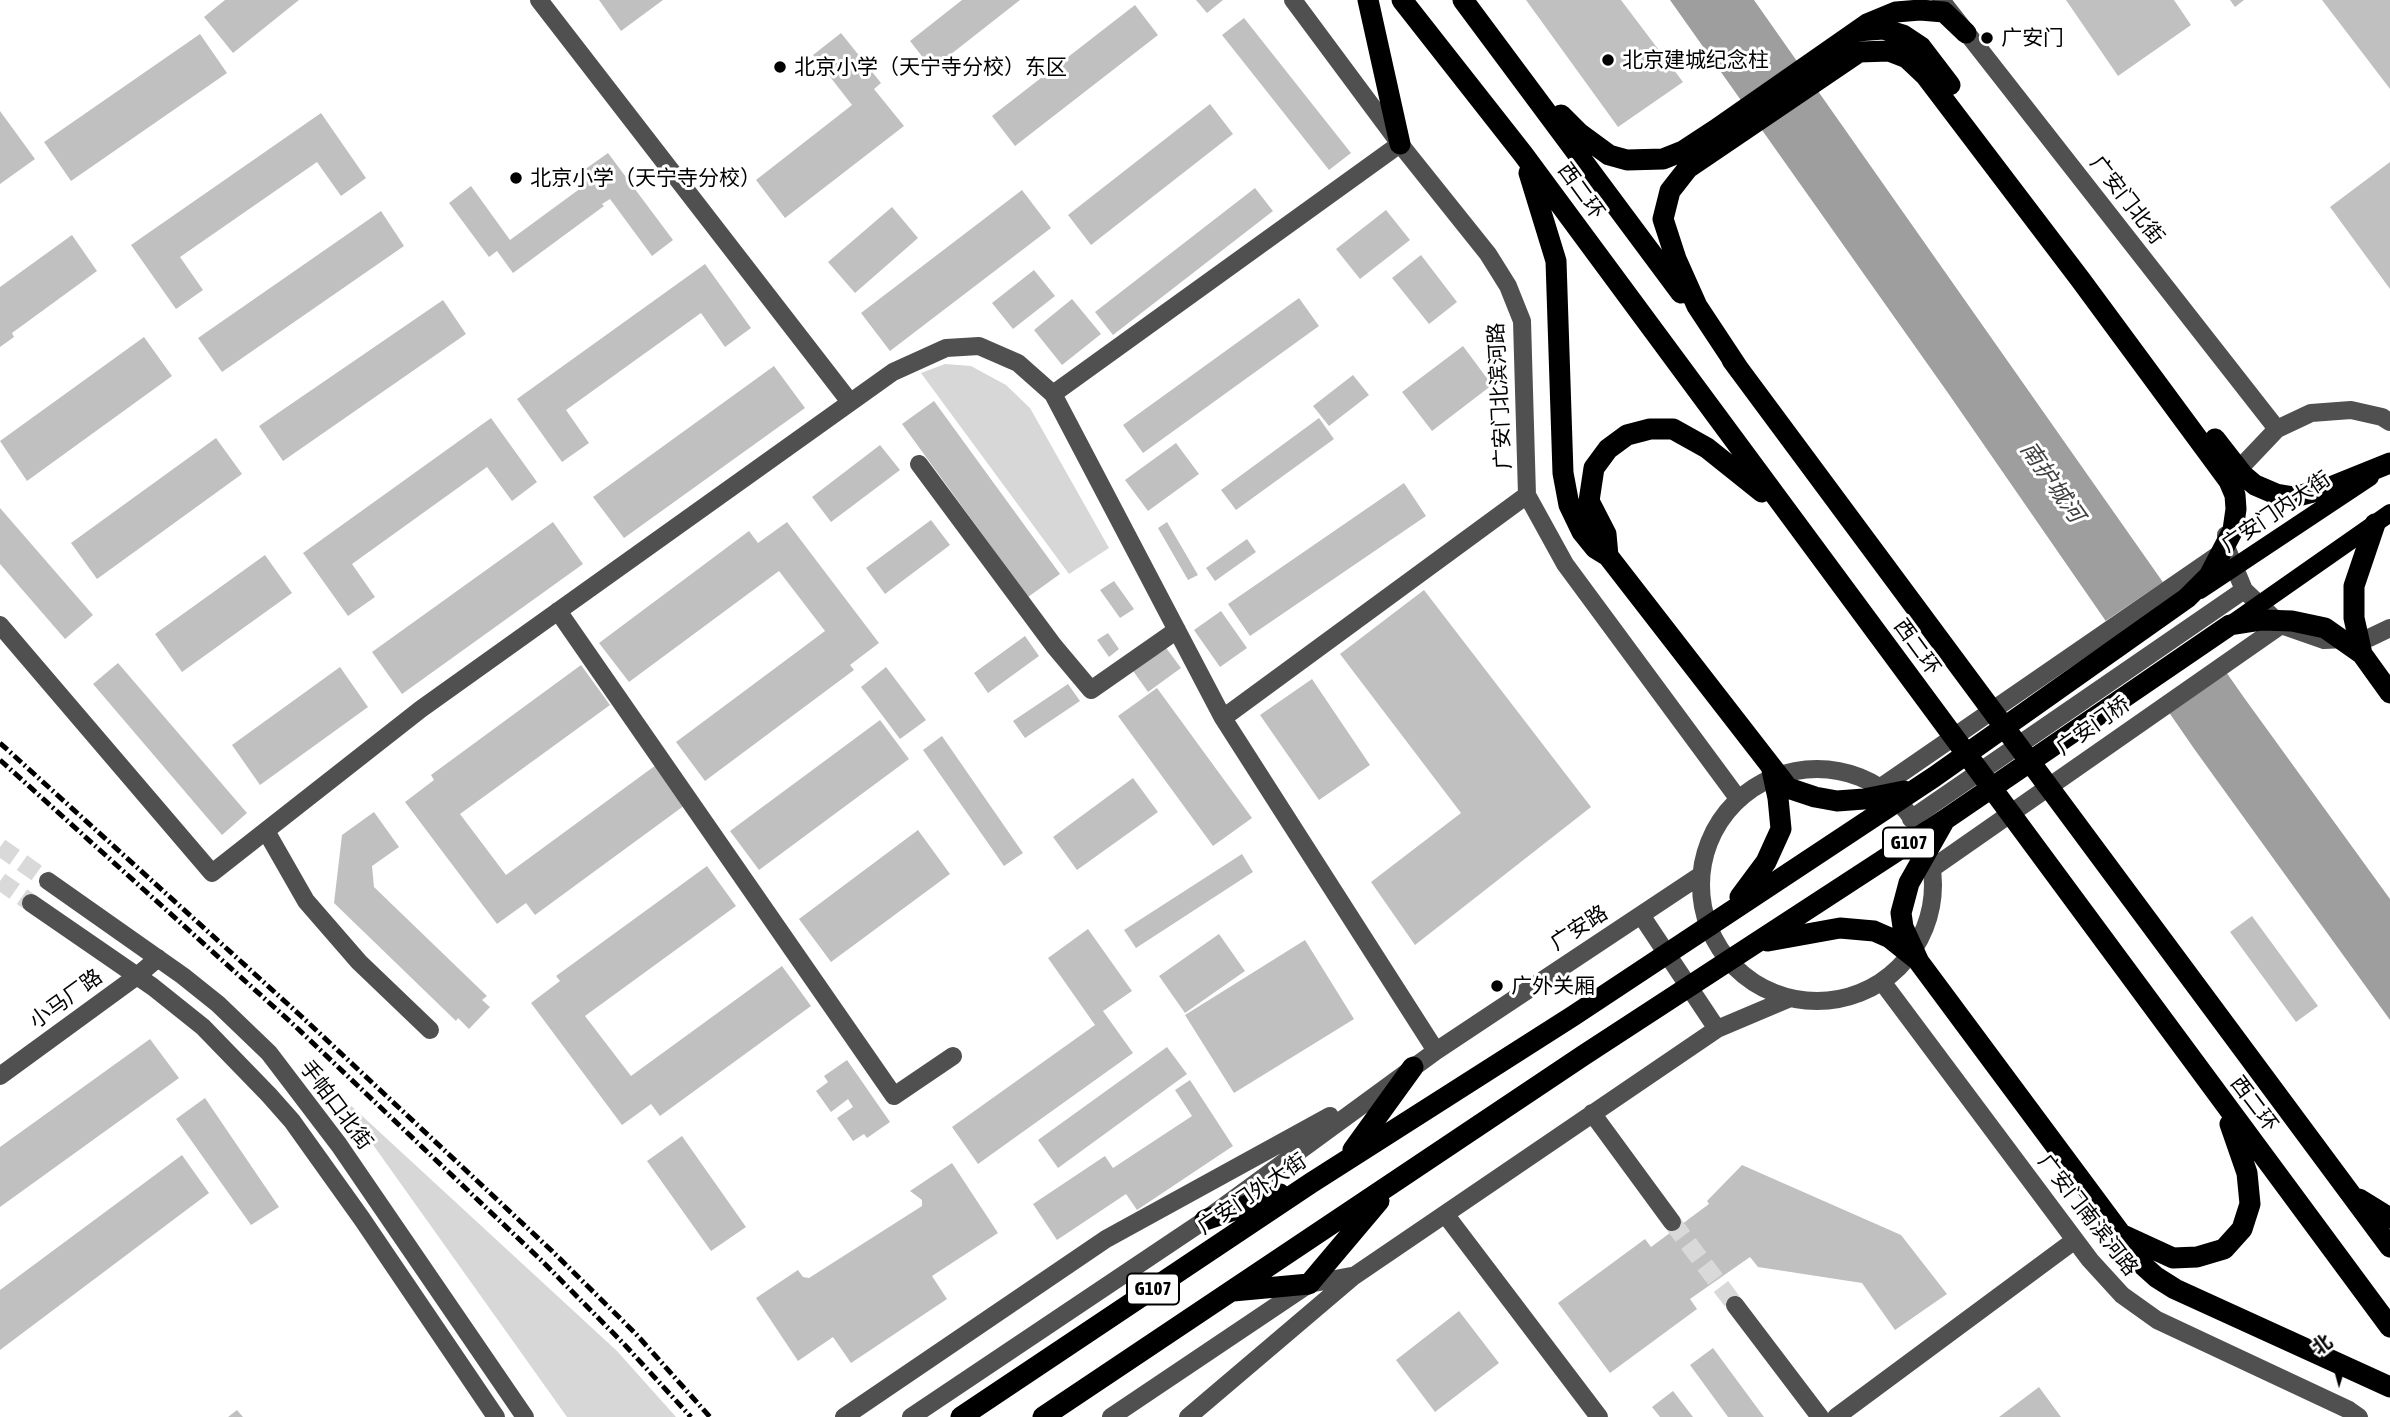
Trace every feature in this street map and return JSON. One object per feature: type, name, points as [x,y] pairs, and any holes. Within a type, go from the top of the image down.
[{"type":"highway","points":[[1368,0],[1400,144]]},
{"type":"highway","name":"西二环","points":[[1402,0],[1523,154],[2390,1326]]},
{"type":"highway","name":"西二环","points":[[1463,0],[2390,1247]]},
{"type":"highway","points":[[1740,371],[1697,306],[1676,259],[1663,219],[1670,191],[1688,168],[1720,136],[1896,12],[1944,12],[1966,33]]},
{"type":"highway","points":[[1855,40],[1907,58],[1925,75],[2243,475],[2255,485],[2276,494],[2294,497],[2328,488],[2390,463]]},
{"type":"highway","points":[[1510,64],[1579,133],[1609,155],[1627,160],[1663,159],[1720,136]]},
{"type":"highway","points":[[1523,154],[1556,261],[1563,473],[1569,505],[1582,532],[1595,548],[1608,556],[1788,788],[1837,801],[1864,799],[1916,788]]},
{"type":"highway","points":[[2084,275],[2229,481],[2235,495],[2233,530],[2209,576],[2188,598]]},
{"type":"highway","points":[[1608,556],[1606,534],[1589,501],[1594,468],[1608,449],[1627,435],[1650,429],[1673,429],[1707,448],[1786,510]]},
{"type":"highway","points":[[2362,654],[2354,618],[2354,586],[2382,518]]},
{"type":"highway","name":"G107","points":[[1730,911],[1916,788],[2188,598]]},
{"type":"highway","points":[[2230,625],[2262,620],[2292,621],[2325,628],[2362,654],[2390,693]]},
{"type":"highway","name":"广安门桥","points":[[1395,1182],[1946,819],[2230,625]]},
{"type":"highway","points":[[1730,911],[1766,862],[1781,829],[1772,768]]},
{"type":"highway","points":[[1946,819],[1909,883],[1901,913],[1903,927],[1919,962],[2121,1234],[2136,1259],[2175,1289],[2390,1387]]},
{"type":"highway","name":"广安门外大街","points":[[961,1417],[1311,1183],[1573,1016],[1730,911]]},
{"type":"highway","points":[[1758,943],[1840,928],[1874,931],[1890,938],[1919,962]]},
{"type":"highway","points":[[1345,1161],[1413,1067]]},
{"type":"highway","points":[[2121,1234],[2173,1258],[2196,1257],[2224,1249],[2242,1229],[2250,1203],[2247,1173],[2222,1102]]},
{"type":"highway","points":[[1231,1291],[1309,1284],[1395,1182]]},
{"type":"highway","name":"G107","points":[[1043,1417],[1395,1182]]},
{"type":"highway","points":[[1205,1220],[1311,1183]]},
{"type":"highway","points":[[2349,1193],[2390,1218]]},
{"type":"main road","name":"广安门内大街","points":[[2188,598],[2390,463]]},
{"type":"main road","name":"广安门桥","points":[[2230,625],[2382,518]]},
{"type":"street","points":[[539,0],[850,402]]},
{"type":"street","name":"广安门北滨河路","points":[[1293,0],[1400,144],[1488,254],[1508,286],[1522,321],[1527,495],[1565,564],[1737,797]]},
{"type":"street","name":"广安门北街","points":[[1941,0],[2277,429]]},
{"type":"street","points":[[1054,394],[1400,144]]},
{"type":"street","points":[[0,625],[212,873],[421,709],[893,372],[946,348],[979,346],[1018,363],[1054,394],[1223,718],[1436,1051]]},
{"type":"street","points":[[2387,417],[2351,410],[2311,414],[2277,429],[2240,468],[2225,514],[2227,550],[2244,590],[2281,625],[2324,640],[2369,638],[2390,628]]},
{"type":"street","points":[[919,464],[1054,646],[1091,690],[1177,629]]},
{"type":"street","points":[[1223,718],[1527,495]]},
{"type":"street","points":[[1884,785],[2227,550]]},
{"type":"street","name":"广安门桥","points":[[1911,819],[2244,590]]},
{"type":"street","points":[[558,611],[894,1096],[953,1056]]},
{"type":"street","name":"广安门桥","points":[[1934,867],[2281,625]]},
{"type":"street","points":[[1818,767],[1860,776],[1884,785],[1911,819],[1934,867],[1927,929],[1908,961],[1883,983],[1839,1001],[1788,999],[1752,984],[1718,948],[1704,915],[1701,875],[1713,834],[1737,797],[1784,768],[1818,767]]},
{"type":"street","points":[[266,831],[306,901],[359,962],[430,1030]]},
{"type":"street","name":"广安路","points":[[1413,1067],[1701,875]]},
{"type":"street","name":"手帕口北街","points":[[48,881],[218,1004],[269,1053],[339,1144],[525,1417]]},
{"type":"street","points":[[31,903],[137,976],[203,1027],[245,1069],[292,1121],[370,1230],[496,1417]]},
{"type":"street","points":[[1641,915],[1717,1029]]},
{"type":"street","name":"小马厂路","points":[[0,1076],[158,958]]},
{"type":"street","name":"广安门南滨河路","points":[[1883,983],[2074,1240],[2122,1295],[2157,1320],[2350,1410],[2359,1417]]},
{"type":"street","points":[[1188,1417],[1354,1276],[1717,1029],[1788,999]]},
{"type":"street","name":"广安门外大街","points":[[911,1417],[1205,1220],[1413,1067]]},
{"type":"street","points":[[844,1417],[1106,1239],[1385,1086]]},
{"type":"street","points":[[1592,1113],[1672,1222]]},
{"type":"street","points":[[1444,1214],[1599,1417]]},
{"type":"street","points":[[1836,1417],[2074,1240]]},
{"type":"street","points":[[1111,1417],[1309,1284],[1354,1276]]},
{"type":"street","points":[[1735,1305],[1820,1417]]},
{"type":"shaded area","points":[[945,364],[971,366],[1006,385],[1030,408],[1109,548],[1069,574],[921,373]]},
{"type":"shaded area","points":[[334,1090],[617,1351],[676,1417],[567,1417]]},
{"type":"water","name":"南护城河","points":[[1670,0],[1754,0],[2245,699],[2390,899],[2390,1020],[2195,750],[1948,393]]},
{"type":"pier","points":[[2166,580],[2230,670],[2166,713],[2104,622]]},
{"type":"building","points":[[225,0],[299,0],[233,53],[204,17]]},
{"type":"building","points":[[599,0],[663,0],[621,31]]},
{"type":"building","points":[[962,0],[1020,0],[932,69],[910,41]]},
{"type":"building","points":[[1196,0],[1223,0],[1207,13]]},
{"type":"building","points":[[1526,0],[1621,0],[1683,82],[1618,127]]},
{"type":"building","points":[[2066,0],[2174,0],[2191,25],[2118,76]]},
{"type":"building","points":[[2230,0],[2244,0],[2235,7]]},
{"type":"building","points":[[2322,0],[2390,0],[2390,89]]},
{"type":"building","points":[[1135,5],[1158,35],[1015,146],[992,116]]},
{"type":"building","points":[[1244,18],[1351,153],[1329,170],[1222,35]]},
{"type":"building","points":[[841,33],[881,83],[874,89],[904,126],[785,218],[756,180],[852,105],[813,55]]},
{"type":"building","points":[[200,34],[227,73],[71,181],[44,142]]},
{"type":"building","points":[[1210,104],[1233,134],[1091,245],[1068,215]]},
{"type":"building","points":[[0,111],[35,159],[0,184]]},
{"type":"building","points":[[321,113],[366,178],[341,196],[317,162],[180,257],[203,290],[176,309],[131,245]]},
{"type":"building","points":[[608,153],[673,240],[652,256],[610,199],[513,273],[497,251],[489,257],[449,203],[471,186],[510,240],[585,185],[577,175]]},
{"type":"building","points":[[2390,162],[2390,289],[2330,207]]},
{"type":"building","points":[[1255,188],[1273,211],[1113,335],[1095,312]]},
{"type":"building","points":[[1022,190],[1051,228],[890,351],[861,313]]},
{"type":"building","points":[[892,207],[918,238],[855,293],[828,262]]},
{"type":"building","points":[[1386,210],[1410,240],[1360,279],[1336,249]]},
{"type":"building","points":[[381,211],[404,246],[222,372],[198,338]]},
{"type":"building","points":[[72,235],[97,271],[12,333],[14,337],[0,347],[0,287]]},
{"type":"building","points":[[1421,255],[1457,302],[1429,324],[1392,278]]},
{"type":"building","points":[[705,264],[751,328],[725,347],[701,313],[566,410],[589,443],[562,462],[517,399]]},
{"type":"building","points":[[1034,270],[1055,296],[1013,329],[992,303]]},
{"type":"building","points":[[1299,298],[1319,326],[1143,453],[1123,425]]},
{"type":"building","points":[[1072,299],[1101,334],[1062,365],[1034,330]]},
{"type":"building","points":[[443,300],[466,334],[283,461],[259,426]]},
{"type":"building","points":[[144,337],[172,376],[27,481],[0,441]]},
{"type":"building","points":[[1463,346],[1492,385],[1432,431],[1402,392]]},
{"type":"building","points":[[774,366],[805,408],[624,538],[593,497]]},
{"type":"building","points":[[1353,375],[1369,395],[1329,426],[1313,406]]},
{"type":"building","points":[[934,401],[1060,574],[1028,597],[902,424]]},
{"type":"building","points":[[491,418],[537,482],[512,501],[487,467],[352,564],[375,597],[348,616],[303,553]]},
{"type":"building","points":[[1319,418],[1334,439],[1236,510],[1221,490]]},
{"type":"building","points":[[216,438],[242,474],[97,579],[71,543]]},
{"type":"building","points":[[1176,443],[1199,474],[1148,511],[1125,480]]},
{"type":"building","points":[[880,445],[900,470],[831,522],[812,497]]},
{"type":"building","points":[[1404,483],[1426,516],[1250,636],[1228,604]]},
{"type":"building","points":[[0,508],[93,615],[65,639],[0,564]]},
{"type":"building","points":[[931,520],[950,545],[885,594],[866,568]]},
{"type":"building","points":[[553,522],[583,564],[402,694],[372,652]]},
{"type":"building","points":[[787,522],[879,643],[850,665],[854,670],[705,781],[676,742],[825,631],[779,571],[629,682],[599,643],[749,531],[758,543]]},
{"type":"building","points":[[1167,522],[1198,575],[1188,580],[1158,528]]},
{"type":"building","points":[[1247,539],[1256,552],[1215,581],[1206,568]]},
{"type":"building","points":[[265,555],[292,593],[182,672],[155,634]]},
{"type":"building","points":[[1114,581],[1134,609],[1120,618],[1100,590]]},
{"type":"building","points":[[1424,590],[1591,807],[1415,945],[1371,882],[1461,813],[1340,654]]},
{"type":"building","points":[[1221,611],[1247,648],[1220,667],[1194,630]]},
{"type":"building","points":[[1108,633],[1119,649],[1109,657],[1097,640]]},
{"type":"building","points":[[1025,636],[1039,656],[988,693],[974,673]]},
{"type":"building","points":[[1164,645],[1181,668],[1148,692],[1131,668]]},
{"type":"building","points":[[118,663],[247,813],[222,835],[93,684]]},
{"type":"building","points":[[581,665],[610,705],[460,814],[506,875],[656,765],[685,805],[535,915],[526,903],[497,924],[405,802],[434,780],[431,775]]},
{"type":"building","points":[[340,667],[368,707],[260,785],[232,745]]},
{"type":"building","points":[[886,667],[926,720],[900,739],[861,687]]},
{"type":"building","points":[[1312,679],[1370,765],[1319,800],[1260,715]]},
{"type":"building","points":[[1068,684],[1080,701],[1025,738],[1013,721]]},
{"type":"building","points":[[1157,688],[1252,818],[1213,846],[1118,716]]},
{"type":"building","points":[[880,720],[909,759],[759,870],[730,831]]},
{"type":"building","points":[[942,736],[1023,853],[1004,866],[923,750]]},
{"type":"building","points":[[1133,778],[1158,812],[1077,870],[1053,837]]},
{"type":"building","points":[[374,812],[399,847],[372,866],[374,887],[487,996],[482,1000],[490,1007],[469,1029],[458,1018],[456,1021],[334,903],[342,835]]},
{"type":"building","points":[[918,830],[950,874],[831,962],[799,919]]},
{"type":"building","points":[[1242,854],[1253,872],[1136,948],[1124,930]]},
{"type":"building","points":[[707,866],[736,906],[585,1016],[631,1076],[782,966],[811,1006],[660,1116],[651,1104],[622,1125],[531,1003],[560,981],[556,976]]},
{"type":"building","points":[[2252,916],[2318,1006],[2296,1022],[2230,932]]},
{"type":"building","points":[[1088,929],[1132,991],[1103,1011],[1133,1053],[978,1164],[952,1127],[1095,1025],[1048,958]]},
{"type":"building","points":[[1219,934],[1245,971],[1185,1013],[1159,976]]},
{"type":"building","points":[[1305,940],[1354,1019],[1234,1093],[1185,1015]]},
{"type":"building","points":[[150,1039],[179,1078],[0,1207],[0,1147]]},
{"type":"building","points":[[1167,1047],[1187,1074],[1058,1168],[1038,1140]]},
{"type":"building","points":[[847,1060],[890,1122],[867,1138],[864,1134],[853,1141],[837,1118],[853,1107],[848,1099],[831,1112],[816,1091],[828,1082],[824,1076]]},
{"type":"building","points":[[1190,1080],[1233,1146],[1137,1210],[1126,1194],[1057,1240],[1033,1204],[1105,1156],[1113,1168],[1192,1116],[1175,1090]]},
{"type":"building","points":[[205,1098],[279,1207],[251,1225],[176,1119]]},
{"type":"building","points":[[682,1136],[746,1227],[711,1251],[647,1161]]},
{"type":"building","points":[[182,1155],[209,1193],[0,1350],[0,1290]]},
{"type":"building","points":[[952,1163],[998,1233],[932,1276],[947,1299],[851,1363],[833,1337],[798,1361],[756,1298],[798,1270],[803,1277],[809,1278],[922,1206],[922,1200],[910,1191]]},
{"type":"building","points":[[1742,1165],[1901,1235],[1947,1294],[1895,1330],[1862,1283],[1758,1267],[1750,1257],[1690,1299],[1697,1309],[1610,1373],[1558,1303],[1645,1239],[1651,1247],[1709,1204],[1707,1201]]},
{"type":"building","points":[[1459,1311],[1499,1363],[1435,1412],[1396,1360]]},
{"type":"building","points":[[1713,1348],[1764,1417],[1728,1417],[1690,1365]]},
{"type":"building","points":[[2039,1387],[2061,1417],[1999,1417]]},
{"type":"building","points":[[1673,1391],[1693,1417],[1660,1417],[1652,1407]]},
{"type":"building","points":[[237,1410],[243,1417],[228,1417]]},
{"type":"tunnel","points":[[0,847],[48,881]]},
{"type":"tunnel","points":[[0,881],[31,903]]},
{"type":"tunnel","points":[[1672,1222],[1735,1305]]},
{"type":"railway","points":[[0,743],[301,1016],[552,1251],[636,1334],[710,1417]]},
{"type":"railway","points":[[0,760],[295,1026],[542,1261],[691,1417]]},
{"type":"place","name":"广安门","points":[[1987,38]]},
{"type":"place","name":"北京建城纪念柱","points":[[1608,60]]},
{"type":"place","name":"北京小学（天宁寺分校）东区","points":[[780,67]]},
{"type":"place","name":"北京小学（天宁寺分校）","points":[[516,178]]},
{"type":"place","name":"广外关厢","points":[[1497,986]]}]
